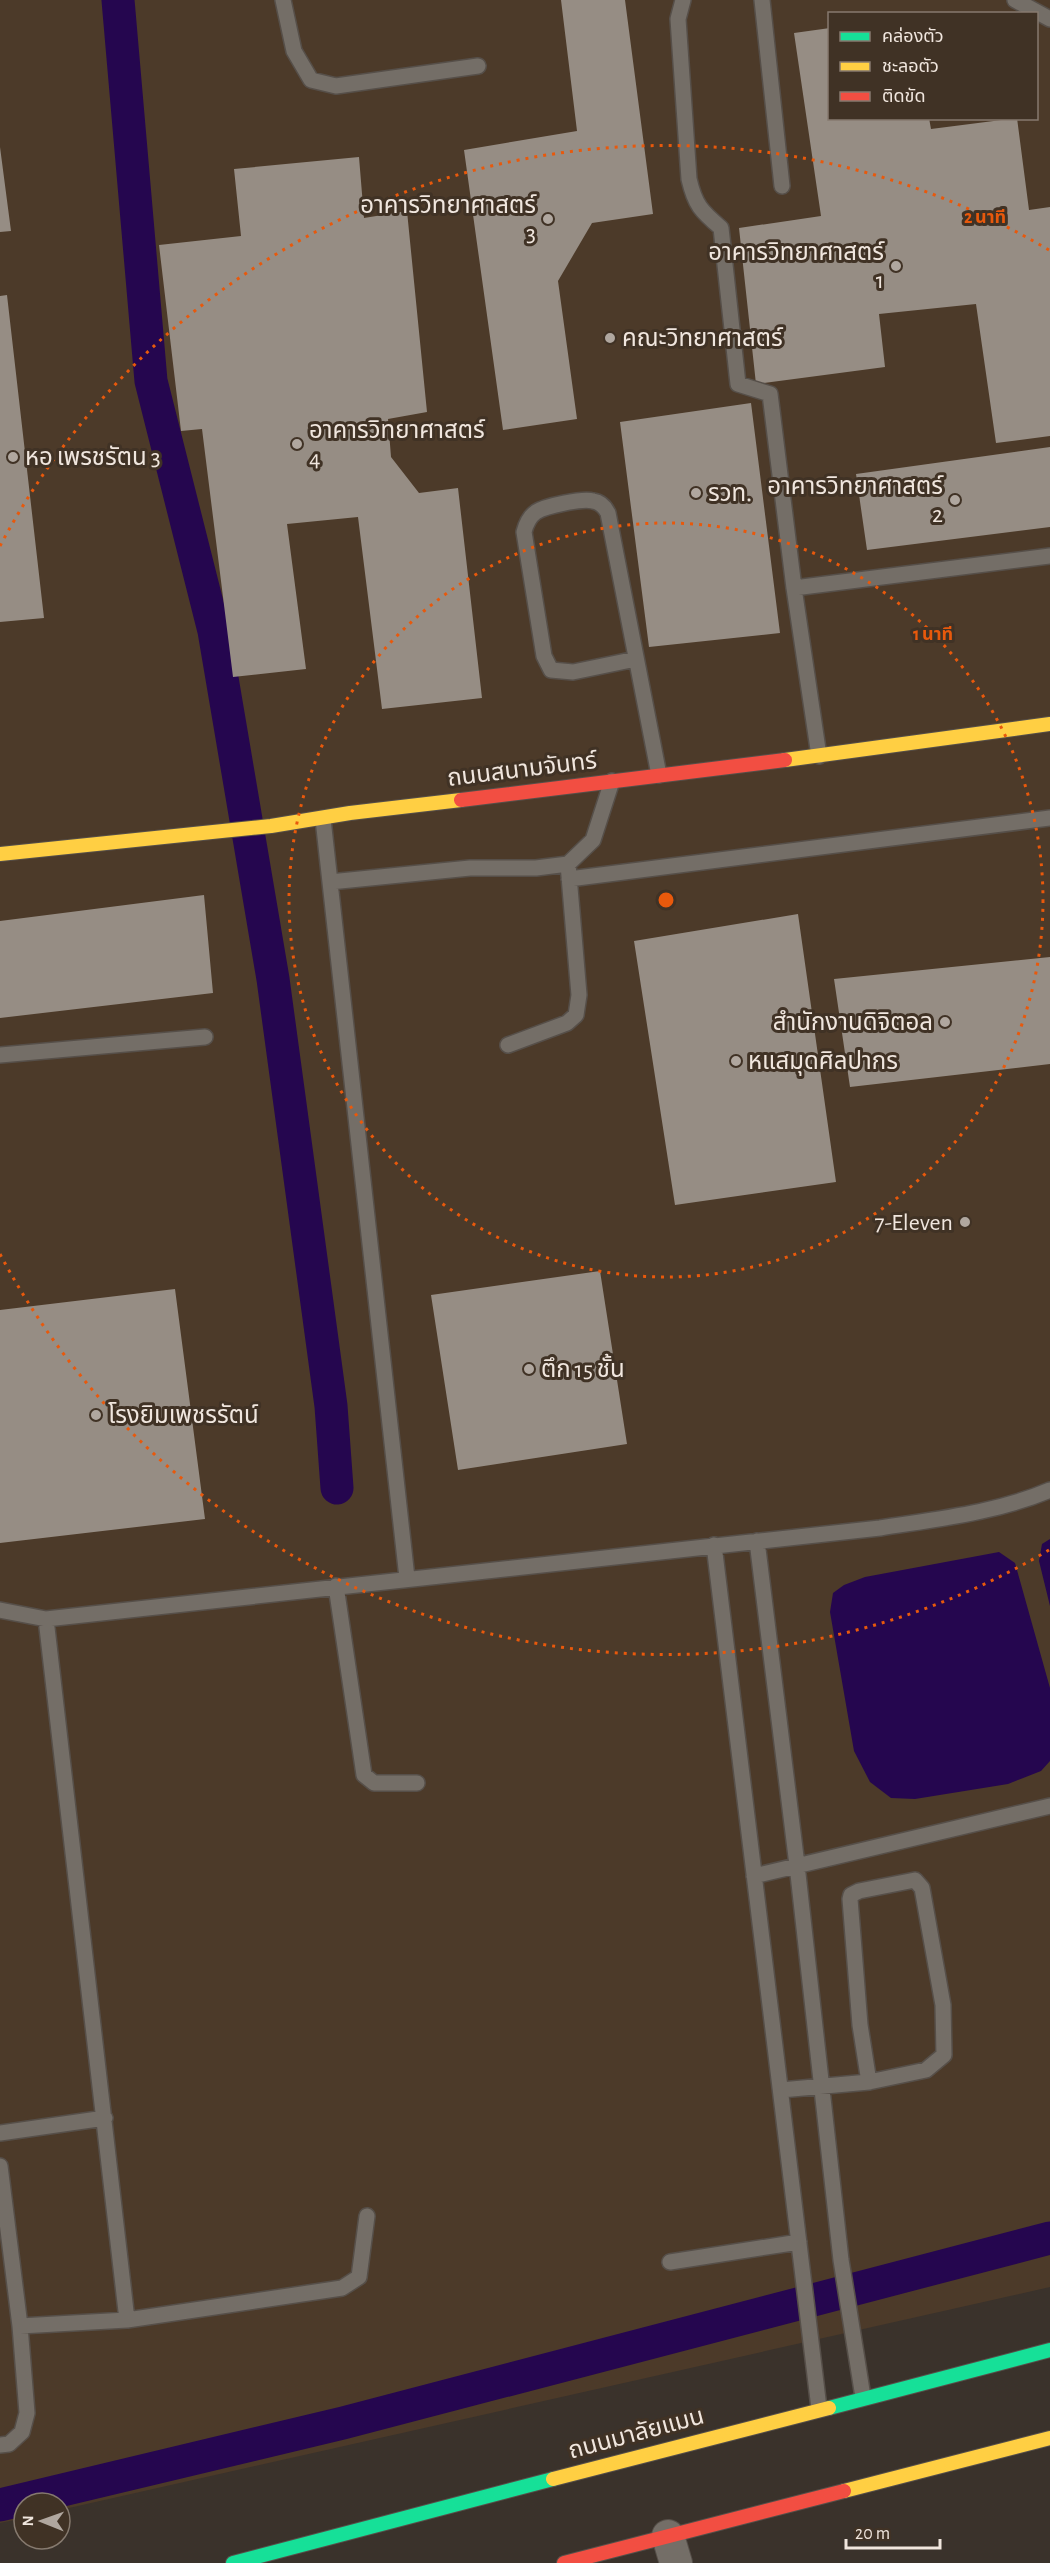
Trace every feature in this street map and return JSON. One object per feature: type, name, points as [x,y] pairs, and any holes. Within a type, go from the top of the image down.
[{"type":"main road","name":"ถนนสนามจันทร์","points":[[0,854],[272,826],[350,813],[819,756],[1050,724]]},
{"type":"main road","name":"ถนนมาลัยแมน","points":[[233,2563],[819,2408],[1050,2350]]},
{"type":"main road","points":[[564,2563],[672,2550],[1050,2438]]},
{"type":"lane","points":[[283,0],[294,51],[311,80],[336,86],[478,66]]},
{"type":"lane","points":[[683,0],[678,20],[689,179],[693,198],[699,208],[721,228],[738,384],[770,394],[794,588],[819,756]]},
{"type":"lane","points":[[762,0],[782,186]]},
{"type":"lane","points":[[1015,0],[1050,18]]},
{"type":"lane","points":[[636,659],[573,672],[551,670],[544,656],[524,532],[530,517],[538,511],[550,506],[593,500],[604,506],[608,513],[659,775]]},
{"type":"lane","points":[[794,588],[1050,556]]},
{"type":"lane","points":[[508,1046],[567,1023],[576,1015],[579,995],[569,872],[593,840],[612,781]]},
{"type":"lane","points":[[330,882],[470,867],[536,868],[569,872],[1050,818]]},
{"type":"lane","points":[[323,819],[407,1578]]},
{"type":"lane","points":[[0,1055],[205,1037]]},
{"type":"lane","points":[[0,1610],[46,1619],[757,1541],[945,1518],[1019,1503],[1050,1490]]},
{"type":"lane","points":[[757,1541],[797,1865],[841,2260],[863,2397]]},
{"type":"lane","points":[[714,1545],[819,2408]]},
{"type":"lane","points":[[336,1586],[364,1775],[374,1783],[417,1784]]},
{"type":"lane","points":[[46,1619],[127,2320]]},
{"type":"lane","points":[[754,1876],[1050,1806]]},
{"type":"lane","points":[[781,2090],[869,2082],[926,2070],[944,2055],[943,2005],[922,1887],[915,1880],[894,1882],[859,1892],[851,1895],[850,1899],[860,2025],[869,2082]]},
{"type":"lane","points":[[0,2133],[105,2118]]},
{"type":"lane","points":[[0,2166],[20,2326],[27,2413],[22,2432],[9,2444],[0,2445]]},
{"type":"lane","points":[[20,2326],[127,2320],[342,2288],[359,2277],[367,2216]]},
{"type":"lane","points":[[670,2262],[799,2242]]},
{"type":"shaded area","points":[[0,0],[1050,0],[1050,2287],[72,2507],[72,2491],[12,2491],[12,2520],[0,2523]]},
{"type":"shaded area","points":[[1050,1539],[1050,1606],[1039,1561],[1042,1544]]},
{"type":"shaded area","points":[[999,1552],[1015,1563],[1050,1688],[1050,1761],[1041,1771],[1008,1784],[915,1799],[891,1798],[870,1782],[854,1751],[830,1612],[833,1593],[844,1585],[865,1577]]},
{"type":"building","name":"อาคารวิทยาศาสตร์ 3","points":[[561,0],[625,0],[653,214],[592,223],[558,281],[577,419],[503,430],[464,150],[577,131]]},
{"type":"building","name":"อาคารวิทยาศาสตร์ 1","points":[[828,28],[828,120],[929,120],[931,129],[1017,120],[1029,210],[1050,207],[1050,436],[996,443],[976,304],[879,314],[885,367],[756,384],[739,228],[821,216],[794,33]]},
{"type":"building","points":[[0,147],[11,231],[0,232]]},
{"type":"building","name":"อาคารวิทยาศาสตร์ 4","points":[[359,157],[364,218],[407,211],[427,412],[388,419],[391,457],[419,493],[458,488],[482,698],[382,709],[358,517],[287,524],[306,669],[233,677],[202,429],[181,431],[159,245],[241,236],[234,169]]},
{"type":"building","name":"หอ เพรชรัตน 3","points":[[7,295],[44,618],[0,622],[0,296]]},
{"type":"building","name":"รวท.","points":[[751,403],[780,633],[649,647],[620,422]]},
{"type":"building","name":"อาคารวิทยาศาสตร์ 2","points":[[1050,447],[1050,527],[867,550],[856,474]]},
{"type":"building","points":[[204,895],[213,993],[0,1018],[0,921]]},
{"type":"building","name":"หแสมุดศิลปากร","points":[[798,914],[836,1182],[675,1205],[634,941]]},
{"type":"building","name":"สำนักงานดิจิตอล","points":[[1050,957],[1050,1064],[850,1087],[834,979]]},
{"type":"building","name":"ตึก 15 ชั้น","points":[[600,1271],[627,1444],[458,1470],[431,1295]]},
{"type":"building","name":"โรงยิมเพชรรัตน์","points":[[175,1289],[205,1519],[0,1543],[0,1310]]},
{"type":"waterway","points":[[118,0],[151,381],[214,631],[273,979],[331,1406],[337,1488]]},
{"type":"waterway","points":[[0,2505],[343,2423],[1050,2238]]},
{"type":"traffic: fast","points":[[829,2408],[1050,2350]]},
{"type":"traffic: fast","points":[[233,2563],[553,2479]]},
{"type":"traffic: slow","points":[[785,760],[1050,724]]},
{"type":"traffic: slow","points":[[0,854],[271,826],[350,813],[461,800]]},
{"type":"traffic: slow","points":[[553,2479],[829,2408]]},
{"type":"traffic: slow","points":[[844,2491],[1050,2438]]},
{"type":"traffic: jam","points":[[461,800],[785,760]]},
{"type":"traffic: jam","points":[[564,2563],[844,2491]]},
{"type":"place","name":"อาคารวิทยาศาสตร์ 3","points":[[548,219]]},
{"type":"place","name":"อาคารวิทยาศาสตร์ 1","points":[[896,266]]},
{"type":"place","name":"คณะวิทยาศาสตร์","points":[[610,338]]},
{"type":"place","name":"อาคารวิทยาศาสตร์ 4","points":[[297,444]]},
{"type":"place","name":"หอ เพรชรัตน 3","points":[[13,457]]},
{"type":"place","name":"รวท.","points":[[696,493]]},
{"type":"place","name":"อาคารวิทยาศาสตร์ 2","points":[[955,500]]},
{"type":"place","name":"สำนักงานดิจิตอล","points":[[945,1022]]},
{"type":"place","name":"หแสมุดศิลปากร","points":[[736,1061]]},
{"type":"place","name":"7-Eleven","points":[[965,1222]]},
{"type":"place","name":"ตึก 15 ชั้น","points":[[529,1369]]},
{"type":"place","name":"โรงยิมเพชรรัตน์","points":[[96,1415]]}]
